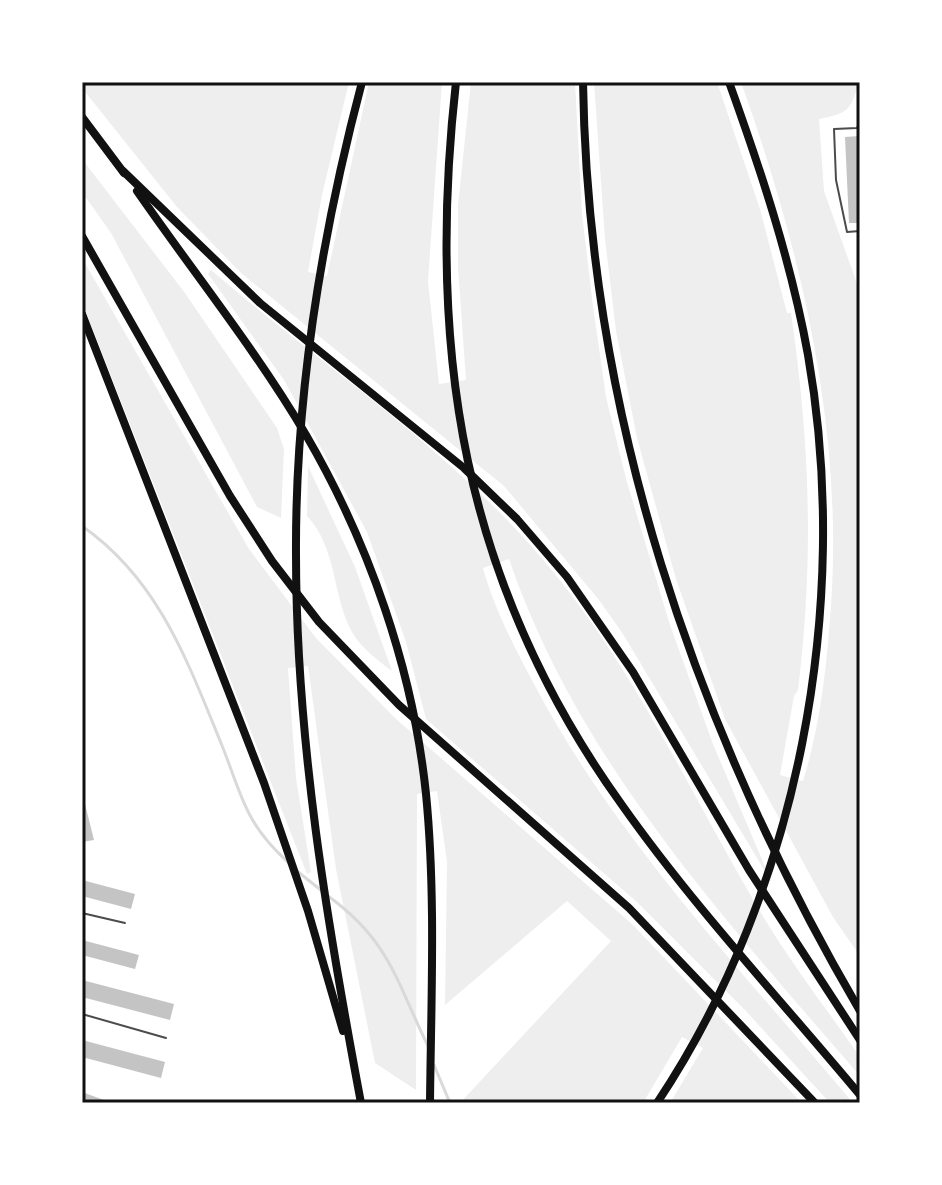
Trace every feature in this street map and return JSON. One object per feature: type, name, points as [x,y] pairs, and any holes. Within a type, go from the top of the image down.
[{"type":"highway","points":[[361,1103],[314,825],[299,667],[296,554],[298,465],[307,360],[319,274],[362,82]]},
{"type":"highway","points":[[456,82],[445,237],[446,314],[452,382],[471,480],[496,563],[541,672],[613,793],[667,865],[860,1095]]},
{"type":"highway","points":[[583,82],[591,213],[605,328],[627,440],[655,551],[691,660],[733,767],[781,869],[860,1011]]},
{"type":"highway","points":[[659,1102],[693,1043],[754,906],[793,778],[810,688],[819,611],[822,509],[818,432],[808,356],[792,281],[764,183],[729,82]]},
{"type":"highway","points":[[82,117],[123,171],[306,435],[358,538],[395,645],[426,792],[431,915],[430,1103]]},
{"type":"highway","points":[[123,171],[248,293],[464,468],[559,567],[619,650],[757,883],[860,1040]]},
{"type":"highway","points":[[82,236],[230,496],[272,561],[319,622],[399,705],[629,908],[814,1103]]},
{"type":"highway","points":[[82,314],[264,783],[308,911],[355,1072]]},
{"type":"lane","points":[[860,122],[857,128],[834,129],[836,180],[847,232],[860,231]]},
{"type":"lane","points":[[82,913],[125,923]]},
{"type":"lane","points":[[82,1014],[166,1038]]},
{"type":"shaded area","points":[[82,82],[349,82],[322,195],[308,272],[327,276],[369,82],[442,82],[428,281],[439,384],[466,380],[458,267],[458,205],[471,82],[575,82],[582,214],[593,306],[606,397],[626,479],[670,625],[713,744],[772,883],[623,634],[599,600],[504,486],[241,273],[177,207],[82,88]]},
{"type":"shaded area","points":[[594,82],[717,82],[760,209],[787,313],[791,313],[806,455],[808,548],[803,642],[798,690],[794,696],[780,775],[803,781],[820,707],[829,631],[833,561],[832,491],[826,421],[815,352],[784,216],[741,82],[859,82],[847,109],[819,119],[824,191],[860,292],[860,956],[833,917],[725,719],[676,579],[637,438],[616,331],[605,239]]},
{"type":"shaded area","points":[[82,159],[185,293],[277,428],[284,449],[281,518],[257,507],[111,233],[82,192]]},
{"type":"shaded area","points":[[82,258],[249,549],[316,638],[396,719],[632,924],[802,1103],[670,1103],[703,1048],[682,1037],[643,1103],[460,1103],[611,941],[567,901],[445,1005],[447,862],[437,791],[417,794],[416,1090],[375,1063],[336,869],[308,666],[288,668],[296,778],[311,872],[307,874],[82,302]]},
{"type":"shaded area","points":[[211,270],[390,414],[476,489],[554,573],[585,613],[640,698],[775,936],[860,1057],[860,1076],[707,896],[615,770],[574,703],[538,633],[509,559],[483,568],[499,613],[534,684],[603,796],[682,902],[853,1103],[830,1103],[744,1009],[637,902],[426,719],[406,642],[367,532],[284,380],[208,274]]},
{"type":"shaded area","points":[[308,466],[355,567],[392,671],[363,647],[347,622],[325,544],[307,516]]},
{"type":"building","points":[[860,136],[860,223],[849,223],[845,137]]},
{"type":"building","points":[[82,792],[94,840],[82,842]]},
{"type":"building","points":[[82,880],[135,894],[131,909],[82,896]]},
{"type":"building","points":[[82,940],[139,955],[135,969],[82,955]]},
{"type":"building","points":[[82,980],[174,1004],[170,1020],[82,997]]},
{"type":"building","points":[[82,1040],[165,1062],[161,1078],[82,1057]]},
{"type":"building","points":[[82,1092],[112,1103],[82,1103]]},
{"type":"waterway","points":[[82,526],[131,571],[167,623],[196,682],[246,808],[262,835],[289,863]]},
{"type":"waterway","points":[[297,871],[322,891]]},
{"type":"waterway","points":[[328,896],[349,913],[378,946],[399,982],[428,1046]]},
{"type":"waterway","points":[[434,1065],[450,1103]]}]
